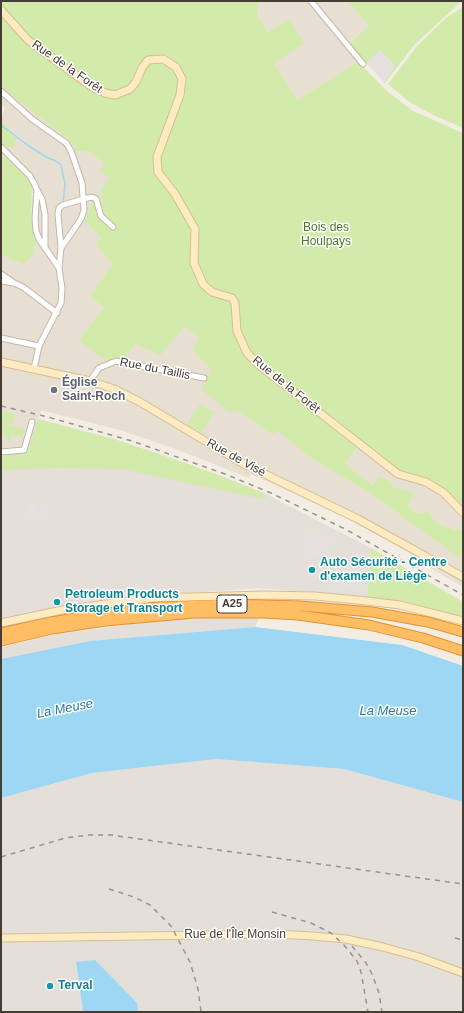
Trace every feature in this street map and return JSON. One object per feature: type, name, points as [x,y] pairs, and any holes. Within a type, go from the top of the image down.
[{"type":"highway","name":"A25","points":[[1,633],[50,622],[105,613],[158,607],[229,604],[300,606],[364,612],[428,622],[463,632]]},
{"type":"highway","name":"A25","points":[[1,641],[52,629],[105,621],[194,613],[264,613],[298,615],[369,626],[423,638],[463,651]]},
{"type":"main road","name":"Rue de la Forêt","points":[[1,10],[28,40],[92,87],[105,93],[115,95],[130,89],[148,60],[163,59],[176,67],[182,79],[180,95],[157,157],[158,172],[175,194],[195,229],[194,263],[203,284],[212,292],[232,298],[235,303],[237,331],[247,353],[266,370],[398,474],[426,482],[444,493],[463,513]]},
{"type":"main road","name":"Rue de Visé","points":[[1,362],[90,381],[114,389],[140,402],[242,463],[358,519],[463,577]]},
{"type":"main road","points":[[1,623],[67,609],[139,600],[251,595],[315,596],[400,605],[463,621]]},
{"type":"main road","name":"Rue de l'Île Monsin","points":[[1,938],[275,934],[313,936],[346,939],[382,947],[419,957],[463,974]]},
{"type":"street","points":[[311,1],[363,64]]},
{"type":"street","points":[[1,91],[32,119],[66,143],[71,152],[82,183],[84,210],[82,219],[61,248]]},
{"type":"street","points":[[1,147],[30,176],[42,199],[45,214],[45,249]]},
{"type":"street","points":[[37,190],[35,219],[36,230],[45,249],[59,268]]},
{"type":"street","points":[[34,369],[39,346],[57,313],[62,297],[59,268],[61,248],[58,208],[84,198],[92,197],[96,199],[101,216],[113,227]]},
{"type":"street","points":[[1,274],[23,287],[57,313]]},
{"type":"street","points":[[1,281],[14,283]]},
{"type":"street","points":[[1,338],[39,346]]},
{"type":"street","name":"Rue du Taillis","points":[[90,381],[98,368],[116,361],[204,378]]},
{"type":"street","points":[[1,452],[24,450],[32,422]]},
{"type":"shaded area","points":[[259,1],[347,1],[369,26],[346,45],[358,62],[297,100],[274,63],[304,42],[268,33],[257,15]]},
{"type":"shaded area","points":[[380,50],[395,65],[385,83],[366,62]]},
{"type":"shaded area","points":[[1,87],[69,140],[76,151],[89,152],[98,158],[105,164],[110,178],[103,199],[100,203],[92,202],[85,221],[101,238],[96,244],[112,264],[90,296],[104,308],[78,340],[109,360],[123,360],[136,344],[169,344],[184,327],[199,336],[193,351],[212,370],[201,389],[239,411],[272,435],[278,430],[308,456],[374,496],[459,558],[463,553],[463,587],[420,562],[421,558],[348,519],[251,474],[249,478],[181,451],[123,431],[41,410],[27,453],[1,456],[1,255],[23,264],[37,245],[31,216],[33,193],[30,183],[1,152],[1,143],[9,148],[15,138],[1,120],[5,107],[1,104]]},
{"type":"shaded area","points":[[38,419],[117,440],[224,477],[264,493],[371,548],[367,597],[258,588],[86,601],[1,620],[1,456],[27,453]]},
{"type":"shaded area","points":[[362,442],[399,471],[436,482],[463,505],[463,530],[455,530],[436,523],[428,511],[417,514],[408,507],[415,492],[373,485],[345,464]]},
{"type":"shaded area","points":[[43,501],[47,508],[43,522],[39,515]]},
{"type":"shaded area","points":[[30,502],[38,504],[34,517],[26,515]]},
{"type":"shaded area","points":[[306,531],[332,537],[327,553],[334,557],[363,562],[365,566],[363,590],[327,586],[330,562],[306,555],[303,548]]},
{"type":"shaded area","points":[[424,561],[463,584],[463,587],[424,563]]},
{"type":"shaded area","points":[[259,618],[255,627],[90,641],[1,659],[1,647],[57,634],[180,619]]},
{"type":"shaded area","points":[[216,759],[344,769],[463,802],[463,1012],[138,1012],[137,1003],[76,963],[83,1012],[1,1012],[1,798],[92,773]]},
{"type":"green space","name":"Bois des Houlpays","points":[[1,1],[259,1],[257,15],[268,33],[289,19],[304,43],[274,63],[297,100],[358,62],[388,92],[413,111],[463,133],[463,505],[436,482],[399,471],[361,442],[345,464],[373,485],[379,477],[390,481],[394,488],[415,492],[408,507],[417,514],[428,511],[436,523],[455,530],[463,530],[463,553],[459,558],[374,496],[308,456],[278,431],[272,435],[239,411],[229,412],[201,389],[212,370],[193,351],[199,336],[184,327],[160,355],[136,344],[123,360],[116,359],[107,361],[78,340],[104,308],[90,296],[112,264],[96,244],[101,238],[85,221],[92,202],[100,203],[103,199],[101,190],[110,178],[100,171],[105,164],[98,158],[89,152],[76,151],[69,140],[1,87]]},
{"type":"green space","points":[[347,1],[462,1],[415,44],[385,83],[366,62],[365,63],[349,43],[369,26]]},
{"type":"green space","points":[[463,7],[463,128],[433,115],[408,101],[388,84],[417,46],[446,18]]},
{"type":"green space","points":[[1,120],[15,138],[15,146],[9,148],[1,143]]},
{"type":"green space","points":[[1,152],[26,177],[32,187],[31,216],[37,245],[34,247],[34,254],[23,264],[1,255]]},
{"type":"green space","points":[[200,404],[214,412],[201,433],[187,425]]},
{"type":"green space","points":[[1,410],[15,414],[12,424],[5,424],[24,429],[23,439],[21,436],[12,434],[9,443],[7,442],[6,433],[1,434]]},
{"type":"green space","points":[[38,419],[117,440],[186,463],[264,493],[262,499],[122,469],[61,468],[1,471],[1,456],[27,453]]},
{"type":"green space","points":[[371,548],[463,602],[463,617],[367,597]]},
{"type":"water","name":"La Meuse","points":[[255,627],[402,645],[463,666],[463,802],[344,769],[216,759],[92,773],[1,798],[1,659],[90,641]]},
{"type":"water","points":[[95,960],[137,1003],[138,1012],[83,1012],[76,962]]},
{"type":"waterway","points":[[1,125],[26,144],[61,165],[65,184],[63,204]]},
{"type":"railway","points":[[1,406],[48,417],[132,441],[225,474],[271,493],[345,529],[463,595]]},
{"type":"railway","points":[[1,857],[65,838],[89,835],[111,835],[463,884]]},
{"type":"railway","points":[[109,889],[134,897],[150,905],[171,926],[190,962],[198,989],[201,1012]]},
{"type":"railway","points":[[272,912],[311,923],[331,933],[344,945],[357,961],[361,972],[368,1012]]},
{"type":"railway","points":[[455,938],[463,940]]},
{"type":"railway","points":[[352,946],[366,963],[372,974],[379,993],[382,1012]]},
{"type":"place","name":"Église Saint-Roch","points":[[54,390]]},
{"type":"place","name":"Auto Sécurité - Centre d'examen de Liège","points":[[312,570]]},
{"type":"place","name":"Petroleum Products Storage et Transport","points":[[57,602]]},
{"type":"place","name":"Terval","points":[[50,986]]}]
